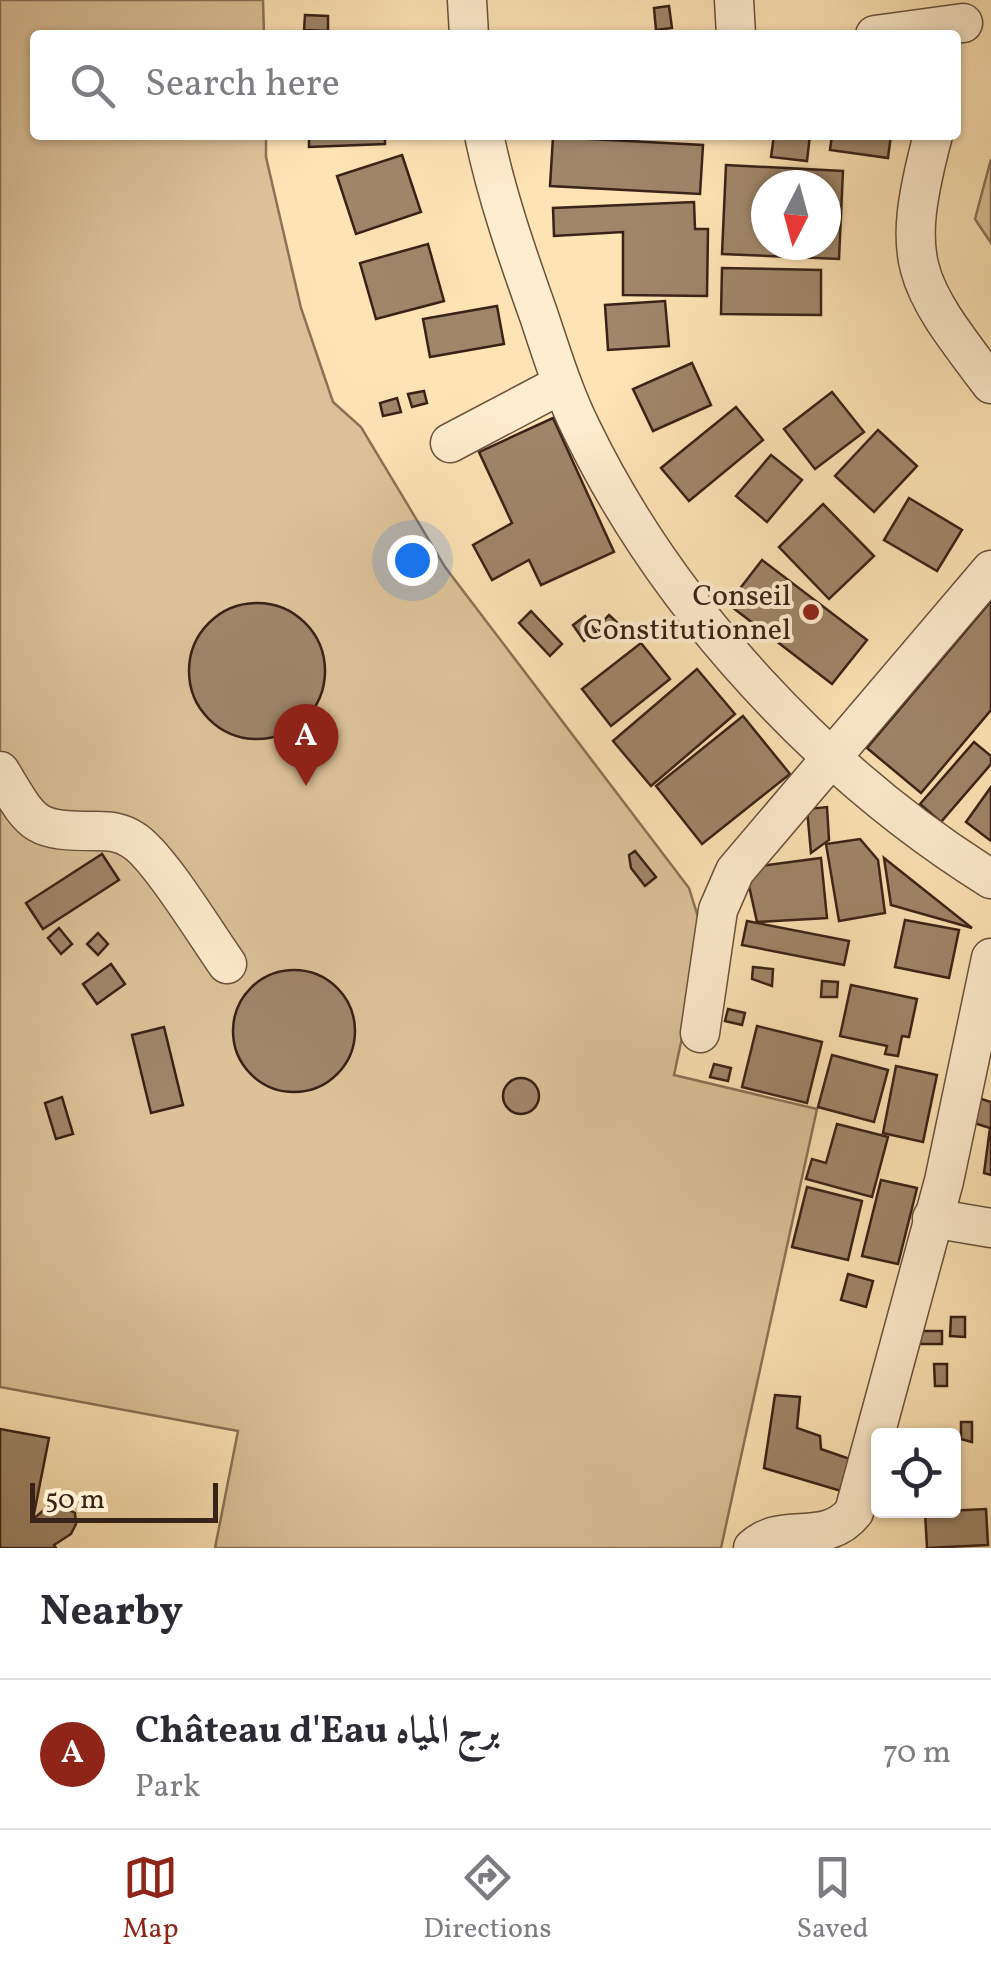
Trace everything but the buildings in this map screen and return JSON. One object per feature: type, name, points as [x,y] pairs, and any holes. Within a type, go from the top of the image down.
[{"type":"street","points":[[467,0],[470,30]]},
{"type":"street","points":[[734,0],[736,30]]},
{"type":"street","points":[[914,30],[963,24]]},
{"type":"street","points":[[485,140],[524,273],[562,384],[582,432],[654,554],[718,643],[832,757],[887,807],[991,879]]},
{"type":"street","points":[[932,140],[918,194],[914,238],[917,266],[940,316],[991,384]]},
{"type":"street","points":[[450,442],[562,384]]},
{"type":"street","points":[[700,1033],[714,927],[735,871],[991,570]]},
{"type":"street","points":[[0,771],[20,805],[50,830],[113,831],[143,847],[227,964]]},
{"type":"street","points":[[753,1548],[773,1538],[827,1534],[843,1528],[854,1512],[944,1181],[991,958]]},
{"type":"street","points":[[932,1218],[990,1236]]},
{"type":"shaded area","points":[[0,0],[263,0],[264,30],[30,30],[30,140],[266,140],[266,157],[301,308],[333,402],[361,427],[445,567],[689,888],[704,936],[674,1075],[817,1109],[721,1548],[215,1548],[238,1431],[0,1387]]},
{"type":"shaded area","points":[[991,159],[991,243],[975,219]]},
{"type":"place","name":"Conseil Constitutionnel","points":[[811,612]]},
{"type":"place","name":"Château d'Eau برج المياه","points":[[306,786]]}]
